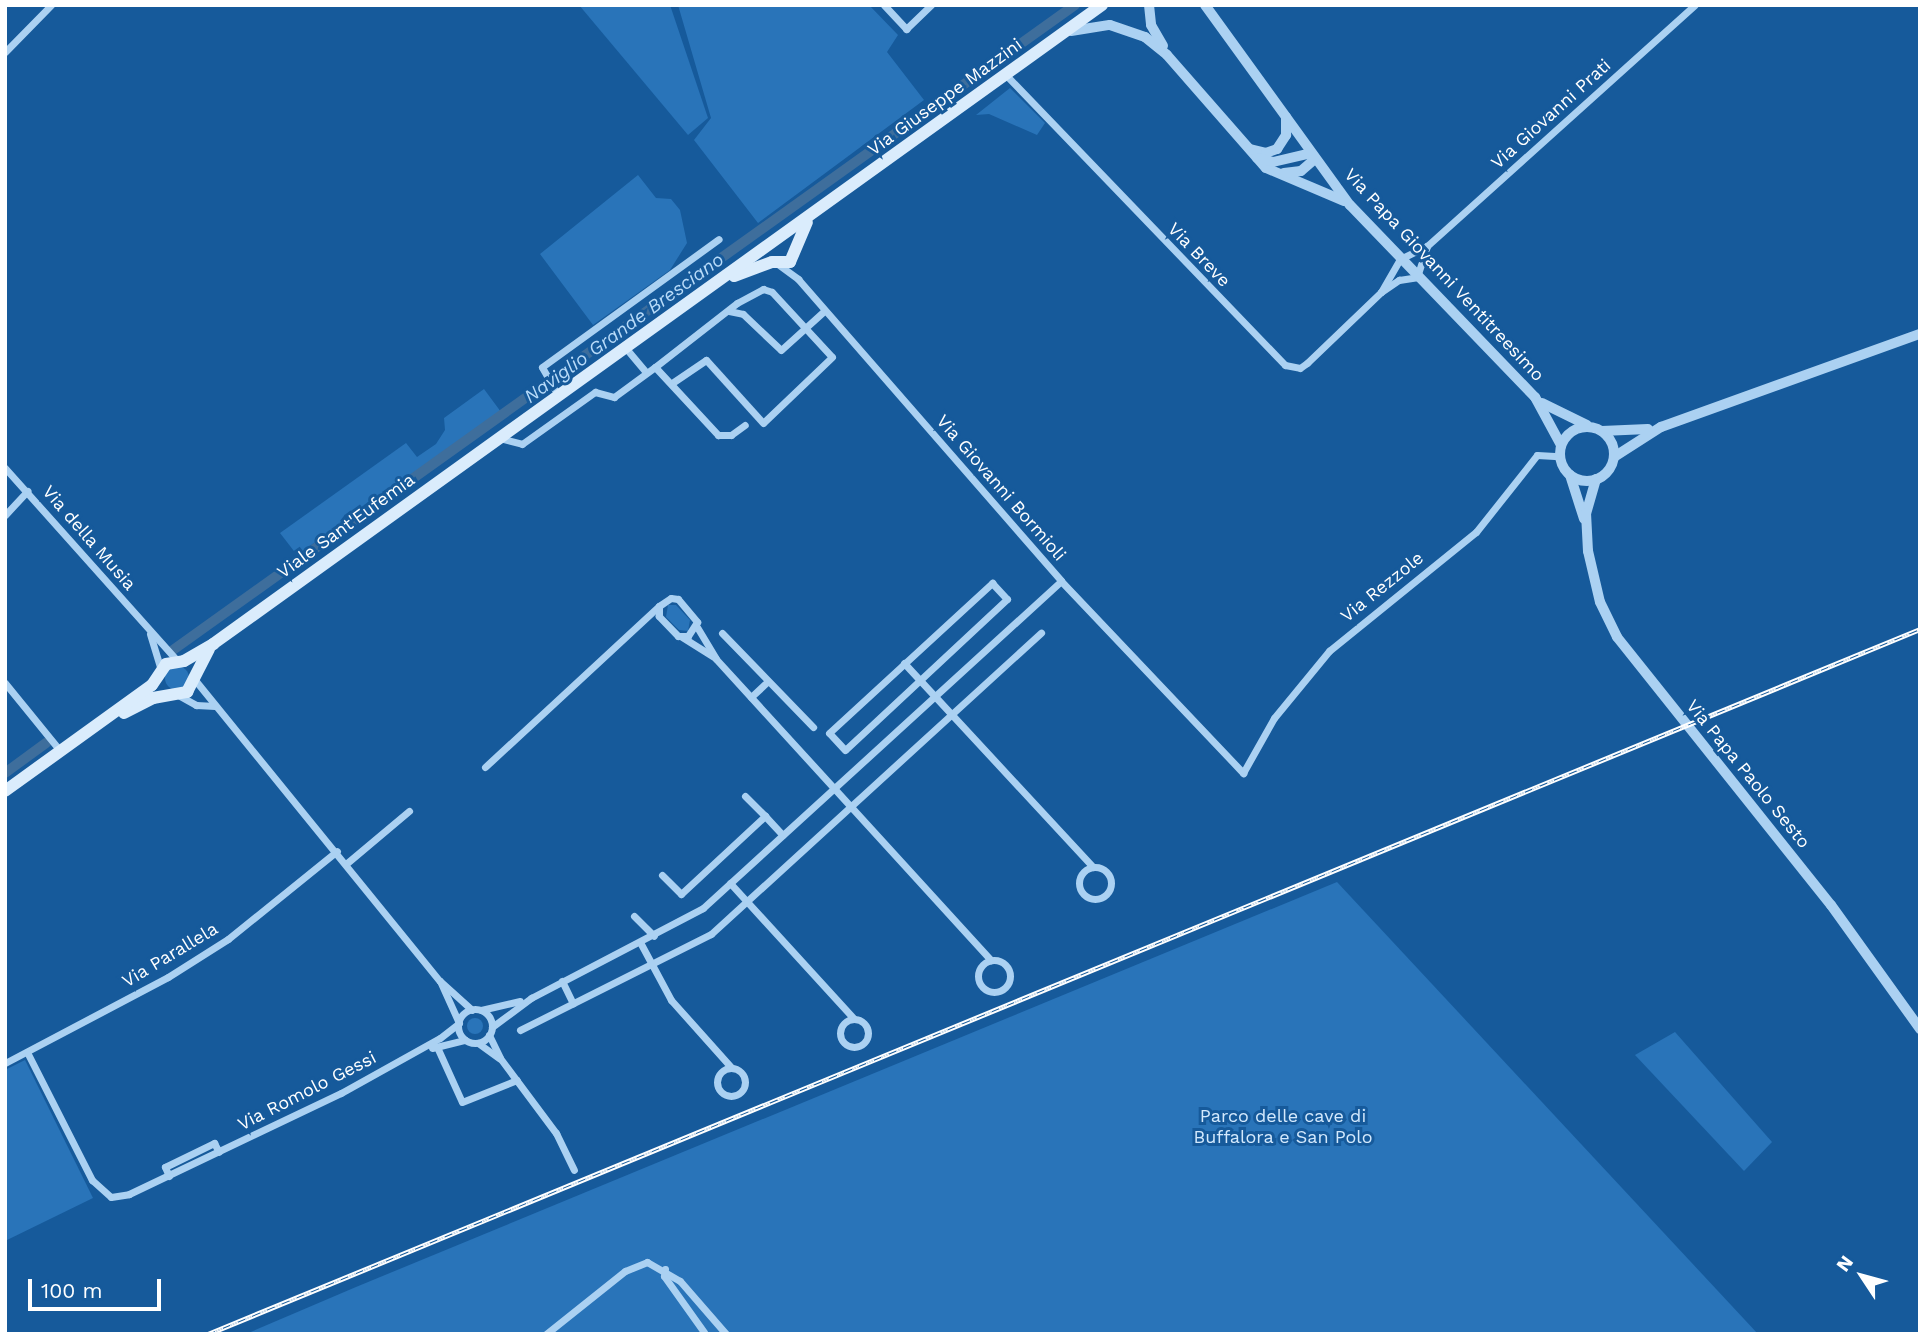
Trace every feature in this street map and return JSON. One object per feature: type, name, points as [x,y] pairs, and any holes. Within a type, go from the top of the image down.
[{"type":"main road","name":"Via Giuseppe Mazzini","points":[[773,242],[809,219],[1102,5]]},
{"type":"main road","name":"Via Giuseppe Mazzini","points":[[793,251],[809,219]]},
{"type":"main road","points":[[775,264],[773,242],[793,251]]},
{"type":"main road","name":"Viale Sant'Eufemia","points":[[102,723],[110,712],[160,674],[180,660],[214,644],[499,438],[555,391],[773,242]]},
{"type":"main road","name":"Viale Sant'Eufemia","points":[[677,309],[745,270],[775,264],[793,251]]},
{"type":"main road","name":"Viale Sant'Eufemia","points":[[5,791],[102,723],[191,689],[214,644]]},
{"type":"main road","points":[[180,660],[195,677]]},
{"type":"main road","points":[[160,674],[174,695]]},
{"type":"street","points":[[5,51],[51,5]]},
{"type":"street","points":[[884,5],[906,29],[931,5]]},
{"type":"street","points":[[1149,5],[1151,25],[1167,55]]},
{"type":"street","name":"Via Papa Giovanni Ventitreesimo","points":[[1205,5],[1350,205],[1535,397],[1590,426]]},
{"type":"street","name":"Via Giovanni Prati","points":[[1400,259],[1427,246],[1695,5]]},
{"type":"street","points":[[1061,34],[1085,26],[1122,27],[1145,37],[1167,55],[1255,157],[1278,173],[1350,205]]},
{"type":"street","name":"Via Breve","points":[[1005,74],[1285,365],[1300,368],[1307,363],[1381,292]]},
{"type":"street","points":[[1245,147],[1261,153],[1277,149],[1286,135],[1286,117]]},
{"type":"street","points":[[1255,157],[1273,162],[1313,156]]},
{"type":"street","points":[[1278,173],[1301,172],[1313,156]]},
{"type":"street","points":[[555,391],[544,374],[544,365],[719,239]]},
{"type":"street","points":[[1381,292],[1399,280],[1417,277],[1427,246]]},
{"type":"street","points":[[793,251],[805,287]]},
{"type":"street","points":[[1381,292],[1400,259]]},
{"type":"street","points":[[775,264],[805,287]]},
{"type":"street","name":"Via Giovanni Bormioli","points":[[490,1031],[531,998],[640,944],[704,908],[1061,581],[805,287]]},
{"type":"street","points":[[499,438],[522,444],[595,392],[614,397],[728,311],[748,298],[769,290],[806,328],[831,360],[765,422],[758,422],[706,360],[673,383]]},
{"type":"street","points":[[743,314],[748,298]]},
{"type":"street","points":[[728,311],[743,314],[778,349],[824,311]]},
{"type":"street","points":[[1614,457],[1661,426],[1920,334]]},
{"type":"street","points":[[624,346],[645,371]]},
{"type":"street","points":[[655,367],[673,383],[718,436],[731,435],[745,425]]},
{"type":"street","name":"Via Papa Giovanni Ventitreesimo","points":[[1535,397],[1560,451]]},
{"type":"street","points":[[1590,426],[1602,431],[1612,442],[1614,457],[1608,471],[1596,480],[1570,475],[1560,451],[1575,429],[1590,426]]},
{"type":"street","points":[[1602,431],[1661,426]]},
{"type":"street","name":"Via Rezzole","points":[[1061,581],[1243,773],[1275,718],[1329,651],[1476,533],[1536,455],[1560,451]]},
{"type":"street","name":"Via della Musia","points":[[5,468],[149,630],[180,660]]},
{"type":"street","name":"Via Papa Paolo Sesto","points":[[1570,475],[1586,525],[1596,589],[1618,637],[1831,905],[1920,1029]]},
{"type":"street","name":"Via Papa Paolo Sesto","points":[[1586,525],[1596,480]]},
{"type":"street","points":[[5,515],[27,491]]},
{"type":"street","points":[[992,583],[1007,600],[845,750],[829,733],[904,663],[992,583]]},
{"type":"street","points":[[485,767],[667,599],[678,599],[716,659],[832,789],[991,960],[1006,965],[1010,975],[1006,986],[997,991],[986,990],[978,978],[979,968],[991,960]]},
{"type":"street","points":[[659,606],[659,616],[682,637],[716,659]]},
{"type":"street","points":[[646,619],[659,616]]},
{"type":"street","points":[[682,637],[697,627]]},
{"type":"street","name":"Via della Musia","points":[[149,630],[160,674]]},
{"type":"street","points":[[722,633],[813,727]]},
{"type":"street","points":[[520,1030],[711,934],[1041,633]]},
{"type":"street","points":[[904,663],[1093,867],[1110,877],[1110,888],[1098,898],[1088,897],[1079,885],[1084,871],[1093,867]]},
{"type":"street","points":[[195,677],[215,706],[347,863],[440,981],[476,1010],[490,1031],[500,1058],[556,1133],[574,1170]]},
{"type":"street","points":[[751,697],[768,681]]},
{"type":"street","points":[[5,683],[61,752]]},
{"type":"street","points":[[174,695],[196,705],[215,706]]},
{"type":"street","points":[[745,796],[783,835]]},
{"type":"street","points":[[347,863],[408,811]]},
{"type":"street","points":[[662,875],[681,894],[765,817]]},
{"type":"street","name":"Via Parallela","points":[[5,1063],[218,945],[337,851]]},
{"type":"street","points":[[730,883],[854,1019],[864,1023],[868,1034],[863,1044],[854,1047],[845,1044],[840,1031],[854,1019]]},
{"type":"street","points":[[634,916],[654,936]]},
{"type":"street","points":[[640,944],[671,1000],[731,1068],[739,1070],[745,1083],[742,1091],[729,1097],[717,1089],[716,1079],[731,1068]]},
{"type":"street","points":[[440,981],[465,1040],[478,1043],[500,1058]]},
{"type":"street","points":[[562,981],[573,1004]]},
{"type":"street","name":"Via Giovanni Bormioli","points":[[476,1010],[531,998]]},
{"type":"street","points":[[458,1023],[476,1010]]},
{"type":"street","name":"Via Romolo Gessi","points":[[409,1057],[458,1023]]},
{"type":"street","points":[[478,1043],[490,1031]]},
{"type":"street","name":"Via Romolo Gessi","points":[[27,1052],[100,1190],[111,1197],[129,1194],[169,1176],[165,1167],[214,1143],[219,1152],[409,1057],[437,1046],[465,1040]]},
{"type":"street","points":[[437,1046],[462,1102],[517,1080]]},
{"type":"street","points":[[546,1334],[634,1265],[647,1262],[665,1269],[726,1334]]},
{"type":"street","points":[[665,1269],[664,1276],[704,1332]]},
{"type":"green space","points":[[579,5],[670,5],[708,118],[688,135]]},
{"type":"green space","points":[[678,5],[869,5],[898,35],[887,52],[924,100],[758,223],[694,140],[711,118]]},
{"type":"green space","points":[[1010,88],[1045,123],[1037,135],[989,114],[976,115]]},
{"type":"green space","points":[[638,175],[656,198],[671,199],[680,210],[687,243],[670,270],[593,325],[540,254]]},
{"type":"green space","points":[[484,389],[501,412],[297,555],[280,533],[406,443],[417,457],[436,444],[445,430],[444,418]]},
{"type":"green space","points":[[668,605],[676,605],[690,620],[688,631],[679,630],[666,617]]},
{"type":"green space","points":[[177,666],[185,670],[189,678],[185,686],[177,690],[169,686],[165,678],[169,670]]},
{"type":"green space","name":"Parco delle cave di Buffalora e San Polo","points":[[1337,882],[1758,1334],[246,1334],[356,1287]]},
{"type":"green space","points":[[475,1018],[481,1020],[481,1032],[475,1034],[469,1032],[467,1026],[469,1020]]},
{"type":"green space","points":[[1675,1032],[1772,1142],[1744,1171],[1635,1055]]},
{"type":"green space","points":[[25,1060],[93,1198],[5,1241],[5,1070]]},
{"type":"waterway","name":"Naviglio Grande Bresciano","points":[[173,650],[1075,5]]},
{"type":"waterway","name":"Naviglio Grande Bresciano","points":[[5,773],[46,743]]},
{"type":"railway","points":[[208,1334],[1920,629]]}]
